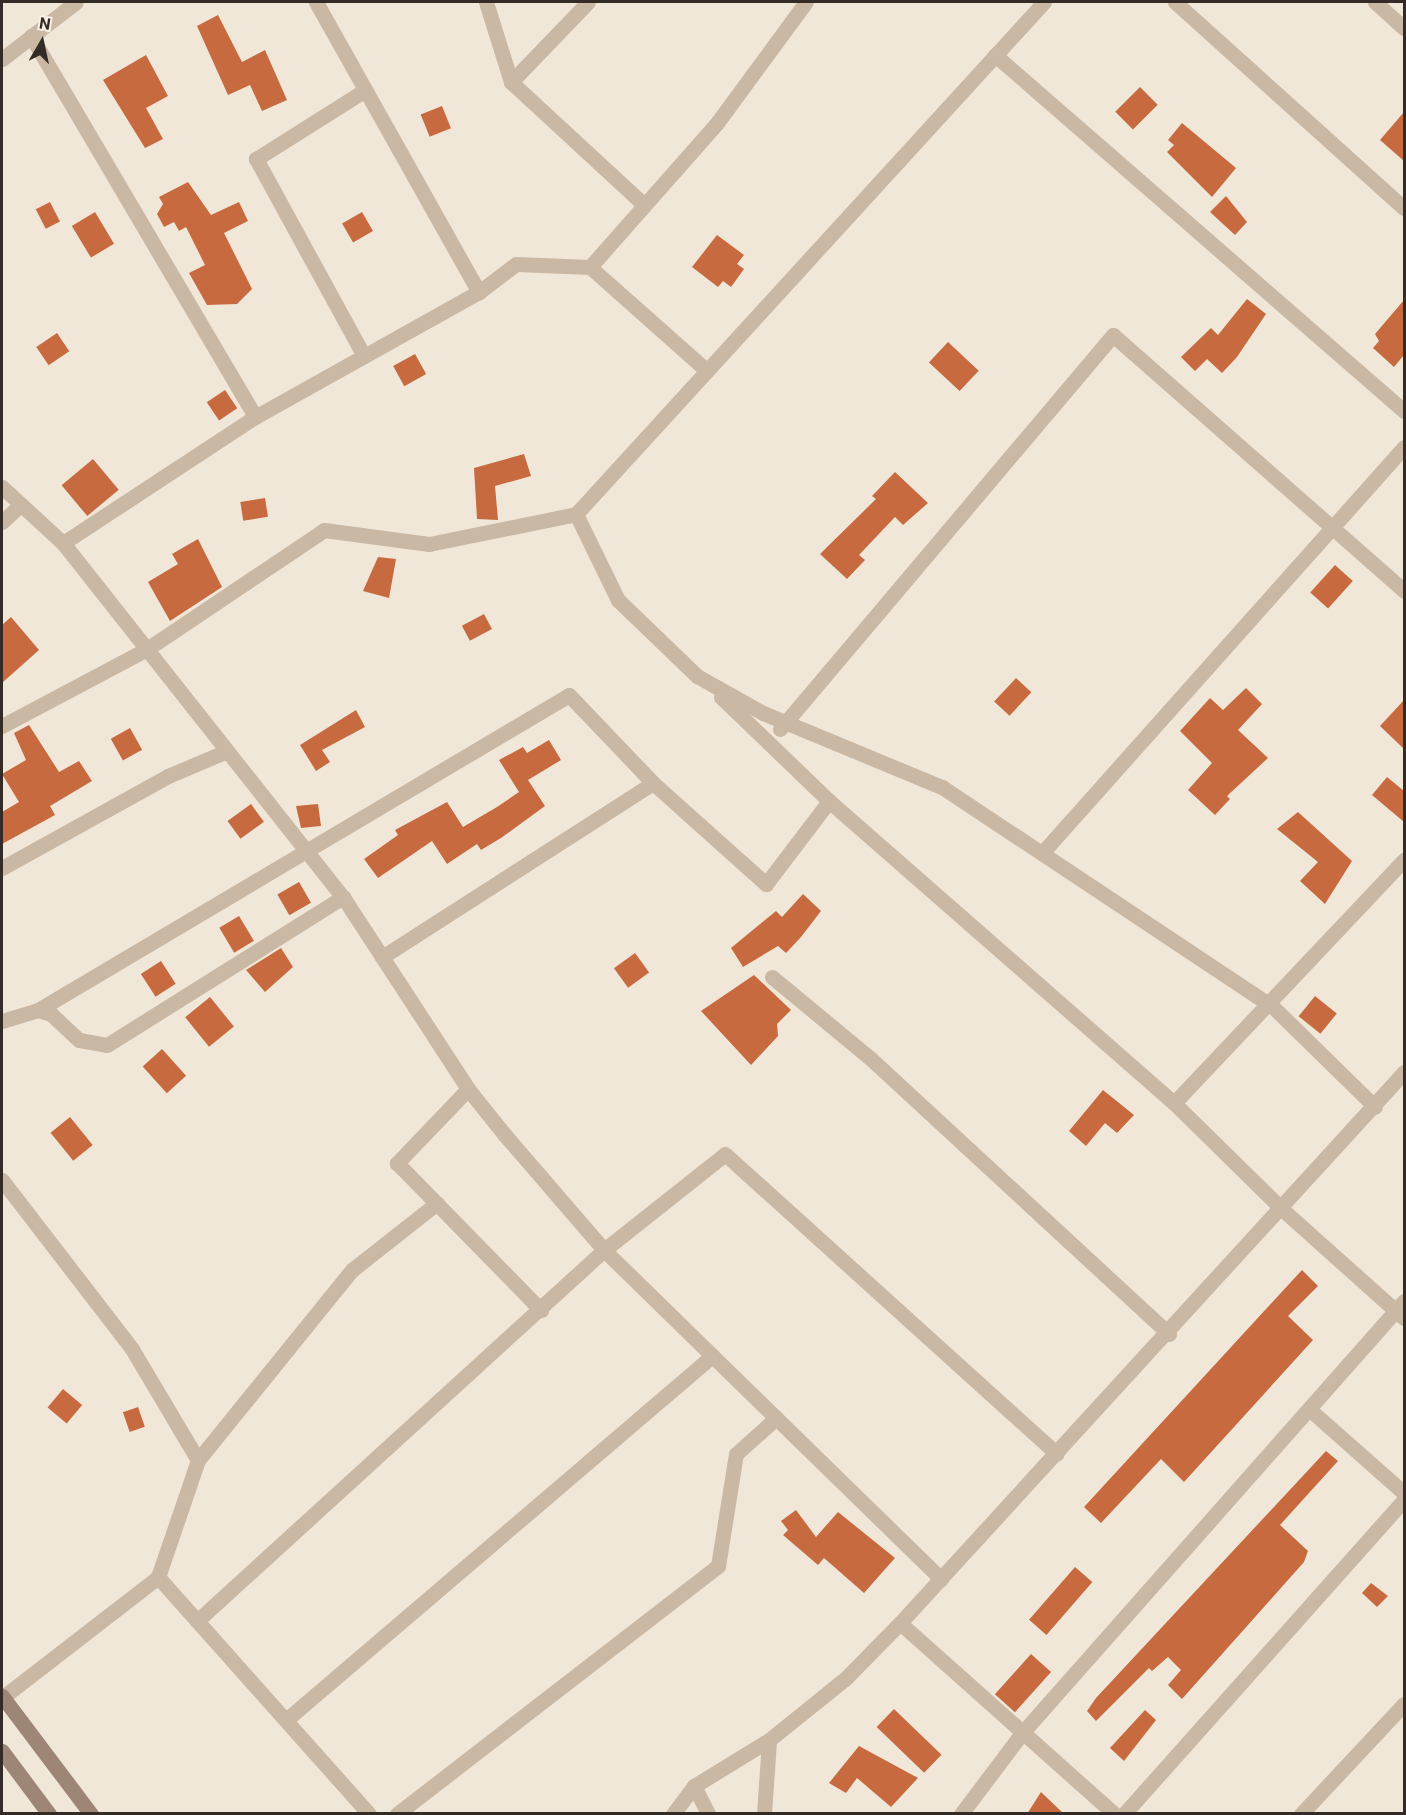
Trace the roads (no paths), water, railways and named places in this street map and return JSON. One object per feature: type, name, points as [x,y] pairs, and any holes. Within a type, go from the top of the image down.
[{"type":"main road","points":[[2,1697],[91,1814]]},
{"type":"main road","points":[[2,1751],[49,1814]]},
{"type":"street","points":[[2,59],[76,2]]},
{"type":"street","points":[[316,2],[479,292]]},
{"type":"street","points":[[486,2],[511,82],[642,203]]},
{"type":"street","points":[[511,82],[588,2]]},
{"type":"street","points":[[590,267],[642,203],[717,123],[807,2]]},
{"type":"street","points":[[2,726],[147,649],[324,530],[429,544],[576,514],[1044,2]]},
{"type":"street","points":[[1175,2],[1404,208]]},
{"type":"street","points":[[1375,2],[1404,28]]},
{"type":"street","points":[[31,36],[255,417]]},
{"type":"street","points":[[995,55],[1404,411]]},
{"type":"street","points":[[364,356],[256,159],[365,90]]},
{"type":"street","points":[[63,543],[255,417],[479,292],[516,264],[590,267],[706,370]]},
{"type":"street","points":[[771,740],[1113,335],[1333,526],[1404,591]]},
{"type":"street","points":[[1042,853],[1404,447]]},
{"type":"street","points":[[2,487],[63,543],[343,897],[468,1089],[604,1250],[941,1579]]},
{"type":"street","points":[[2,522],[21,504]]},
{"type":"street","points":[[576,514],[618,600],[697,676],[771,740],[829,801],[1174,1103],[1283,1210],[1402,1310],[1309,1409],[1022,1733],[961,1814]]},
{"type":"street","points":[[697,676],[785,723],[942,787],[1272,1006],[1375,1107]]},
{"type":"street","points":[[2,1022],[38,1010],[569,696],[653,783],[766,884],[829,801]]},
{"type":"street","points":[[2,868],[168,776],[227,751]]},
{"type":"street","points":[[382,957],[653,783]]},
{"type":"street","points":[[1174,1103],[1272,1006],[1404,860]]},
{"type":"street","points":[[38,1010],[80,1040],[107,1045],[343,897]]},
{"type":"street","points":[[772,977],[870,1058],[1169,1334]]},
{"type":"street","points":[[673,1814],[694,1786],[769,1740],[845,1679],[1169,1334],[1283,1210],[1404,1072]]},
{"type":"street","points":[[468,1089],[397,1163],[541,1310]]},
{"type":"street","points":[[197,1622],[604,1250],[725,1154],[1057,1454]]},
{"type":"street","points":[[2,1180],[132,1349],[198,1460]]},
{"type":"street","points":[[2,1697],[158,1577],[198,1460],[352,1270],[437,1203]]},
{"type":"street","points":[[286,1720],[712,1356]]},
{"type":"street","points":[[1309,1409],[1404,1493]]},
{"type":"street","points":[[398,1814],[718,1566],[736,1454],[776,1418]]},
{"type":"street","points":[[1124,1814],[1404,1500]]},
{"type":"street","points":[[158,1577],[369,1814]]},
{"type":"street","points":[[900,1623],[1114,1814]]},
{"type":"street","points":[[1301,1814],[1404,1704]]},
{"type":"street","points":[[764,1814],[769,1740]]},
{"type":"street","points":[[694,1786],[708,1814]]}]
